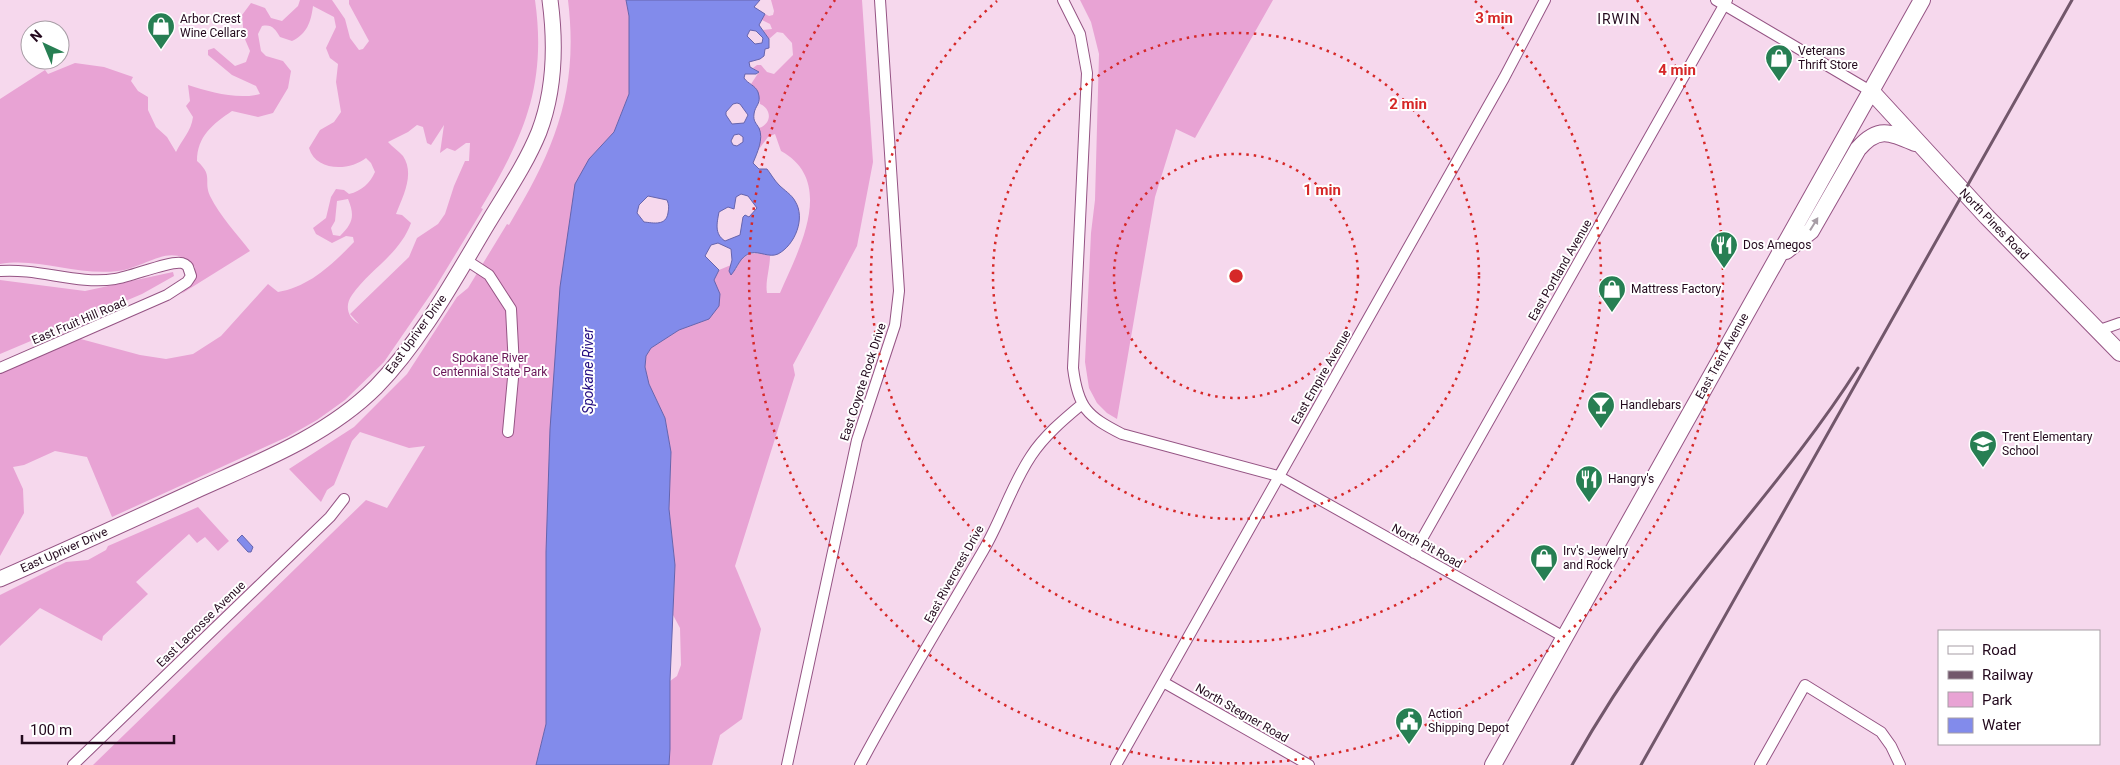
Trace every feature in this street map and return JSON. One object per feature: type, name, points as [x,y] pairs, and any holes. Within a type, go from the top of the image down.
[{"type":"main road","name":"East Trent Avenue","points":[[1493,765],[1922,0]]},
{"type":"main road","name":"North Pines Road","points":[[1872,92],[2097,331],[2119,351]]},
{"type":"main road","points":[[1779,257],[1811,231],[1858,149],[1868,138],[1879,133],[1892,133],[1920,145]]},
{"type":"street","name":"East Upriver Drive","points":[[0,579],[290,448],[352,408],[376,387],[400,359],[466,260],[526,159],[539,133],[546,109],[554,50],[550,0]]},
{"type":"street","name":"East Coyote Rock Drive","points":[[787,765],[857,440],[895,325],[899,291],[880,0]]},
{"type":"street","points":[[1063,0],[1080,34],[1088,73],[1073,368],[1075,387],[1081,405],[1099,423],[1122,434],[1278,476]]},
{"type":"street","name":"East Empire Avenue","points":[[1116,765],[1495,94],[1545,0]]},
{"type":"street","points":[[1723,2],[1872,92]]},
{"type":"street","name":"East Portland Avenue","points":[[1414,553],[1723,2]]},
{"type":"street","points":[[466,260],[489,275],[511,309],[514,367],[508,432]]},
{"type":"street","name":"East Fruit Hill Road","points":[[0,271],[28,270],[91,280],[114,280],[142,274],[174,263],[186,264],[191,276],[187,282],[167,295],[0,368]]},
{"type":"street","points":[[2097,331],[2120,323]]},
{"type":"street","name":"East Rivercrest Drive","points":[[860,765],[889,711],[985,548],[1010,493],[1031,455],[1056,426],[1081,405]]},
{"type":"street","name":"North Pit Road","points":[[1278,476],[1564,637]]},
{"type":"street","name":"East Lacrosse Avenue","points":[[74,765],[330,517],[344,499]]},
{"type":"street","name":"North Stegner Road","points":[[1163,682],[1308,765]]},
{"type":"street","points":[[1760,765],[1805,685],[1881,732],[1891,746],[1900,765]]},
{"type":"green space","points":[[300,0],[332,0],[345,19],[350,38],[359,50],[363,49],[369,41],[349,4],[349,0],[535,0],[538,58],[535,84],[529,109],[509,158],[481,208],[483,209],[435,288],[384,362],[345,400],[317,420],[287,437],[112,517],[87,457],[55,451],[24,465],[13,467],[23,489],[24,513],[0,556],[0,372],[77,338],[140,355],[166,359],[193,354],[221,336],[268,284],[278,292],[300,285],[329,266],[354,242],[353,237],[346,236],[332,243],[316,234],[313,228],[326,218],[331,197],[336,189],[344,190],[349,194],[358,191],[371,180],[375,172],[371,163],[366,158],[343,167],[326,165],[319,162],[313,156],[309,148],[320,130],[334,122],[341,112],[336,82],[338,64],[330,58],[326,48],[336,27],[334,17],[313,6],[305,31],[292,41],[280,37],[271,26],[262,26],[258,34],[261,51],[266,56],[283,61],[291,71],[288,88],[273,113],[258,117],[232,111],[207,132],[200,144],[197,161],[207,174],[207,186],[210,196],[224,218],[250,251],[181,294],[195,280],[195,267],[186,259],[177,256],[158,258],[129,269],[103,272],[43,264],[14,262],[0,264],[0,99],[45,70],[48,74],[58,70],[70,70],[70,65],[75,63],[104,67],[133,77],[131,81],[138,91],[148,97],[148,110],[156,127],[167,137],[176,152],[188,131],[193,117],[186,106],[190,101],[188,85],[214,93],[233,96],[260,94],[256,86],[232,75],[208,55],[208,50],[214,48],[235,66],[246,62],[250,51],[244,37],[242,15],[251,3],[265,8],[271,18],[282,21],[298,6]],"holes":[[[417,125],[423,127],[427,143],[431,145],[444,125],[440,153],[447,148],[455,151],[466,143],[470,143],[469,161],[465,161],[445,214],[438,224],[417,238],[409,257],[350,314],[359,324],[352,318],[348,311],[348,303],[352,295],[400,244],[411,223],[402,215],[396,214],[407,185],[408,170],[403,156],[388,142]],[[348,199],[352,210],[352,219],[348,227],[340,236],[333,235],[331,228],[335,221],[337,201]]]},
{"type":"green space","name":"Spokane River Centennial State Park","points":[[568,0],[626,0],[629,16],[629,94],[614,132],[589,159],[546,724],[536,765],[93,765],[366,500],[387,508],[425,446],[409,448],[360,432],[352,441],[334,485],[327,490],[321,502],[289,469],[354,427],[407,374],[457,297],[468,288],[507,224],[509,225],[539,171],[560,118],[570,63],[571,33]]},
{"type":"green space","points":[[771,0],[862,0],[873,162],[857,246],[793,365],[795,375],[735,566],[761,629],[742,719],[720,735],[712,765],[669,765],[670,681],[677,676],[681,665],[680,628],[673,615],[675,565],[669,509],[671,452],[665,418],[649,384],[645,367],[646,356],[651,348],[679,330],[709,319],[720,294],[714,280],[719,270],[731,265],[729,271],[736,269],[742,259],[749,254],[758,253],[770,256],[767,293],[780,293],[803,238],[810,198],[807,180],[798,164],[781,151],[775,134],[768,137],[759,149],[761,136],[759,128],[766,123],[769,116],[767,109],[760,104],[758,92],[751,84],[759,72],[753,68],[761,65],[767,72],[774,74],[793,55],[792,43],[783,33],[777,32],[769,39],[763,30],[772,29],[770,24],[762,20],[765,14],[773,15],[774,11]]},
{"type":"green space","points":[[1080,0],[1273,0],[1195,138],[1176,129],[1155,197],[1117,419],[1107,413],[1097,403],[1089,388],[1085,362],[1091,233],[1095,200],[1099,54],[1091,22]]},
{"type":"green space","points":[[173,272],[174,276],[142,294],[0,354],[0,280],[85,291]]},
{"type":"green space","points":[[198,507],[229,541],[218,551],[205,537],[197,543],[189,534],[136,582],[148,594],[103,636],[102,641],[40,608],[0,646],[0,595],[66,562],[88,560],[106,550],[108,546]]},
{"type":"water","name":"Spokane River","points":[[626,0],[760,0],[754,7],[765,14],[759,25],[769,39],[769,48],[765,49],[764,56],[760,59],[749,62],[750,67],[759,72],[756,74],[745,74],[744,78],[755,88],[759,96],[754,120],[759,128],[761,137],[753,163],[759,169],[767,169],[777,183],[794,199],[798,208],[799,223],[794,238],[784,250],[775,255],[747,254],[731,275],[729,271],[732,260],[731,249],[718,243],[711,245],[705,256],[719,270],[714,280],[720,294],[719,306],[709,319],[679,330],[651,348],[646,356],[645,367],[649,384],[665,418],[671,452],[669,509],[675,565],[670,681],[669,765],[536,765],[546,724],[546,552],[550,429],[560,287],[575,184],[589,159],[614,132],[629,94],[629,16]],"holes":[[[750,30],[756,31],[763,38],[762,43],[755,44],[747,36]],[[733,104],[740,104],[748,115],[744,123],[732,124],[726,115],[726,112]],[[739,134],[743,137],[743,142],[737,146],[733,145],[731,141],[734,135]],[[741,194],[748,196],[757,208],[749,217],[745,215],[743,217],[740,235],[725,241],[718,232],[719,212],[728,207],[734,209],[736,197]],[[648,196],[667,200],[669,206],[667,217],[662,222],[644,222],[637,213],[639,205]]]},
{"type":"water","points":[[242,535],[253,547],[251,552],[248,552],[237,540]]},
{"type":"railway","points":[[1641,765],[2072,0]]},
{"type":"railway","points":[[1572,765],[1613,697],[1658,631],[1786,469],[1858,368]]},
{"type":"place","name":"Arbor Crest Wine Cellars","points":[[161,50]]},
{"type":"place","name":"Veterans Thrift Store","points":[[1779,82]]},
{"type":"place","name":"Dos Amegos","points":[[1724,269]]},
{"type":"place","name":"Mattress Factory","points":[[1612,313]]},
{"type":"place","name":"Handlebars","points":[[1601,429]]},
{"type":"place","name":"Trent Elementary School","points":[[1983,468]]},
{"type":"place","name":"Hangry's","points":[[1589,503]]},
{"type":"place","name":"Irv's Jewelry and Rock","points":[[1544,582]]},
{"type":"place","name":"Action Shipping Depot","points":[[1409,745]]},
{"type":"district","name":"IRWIN","points":[[1619,19]]}]
